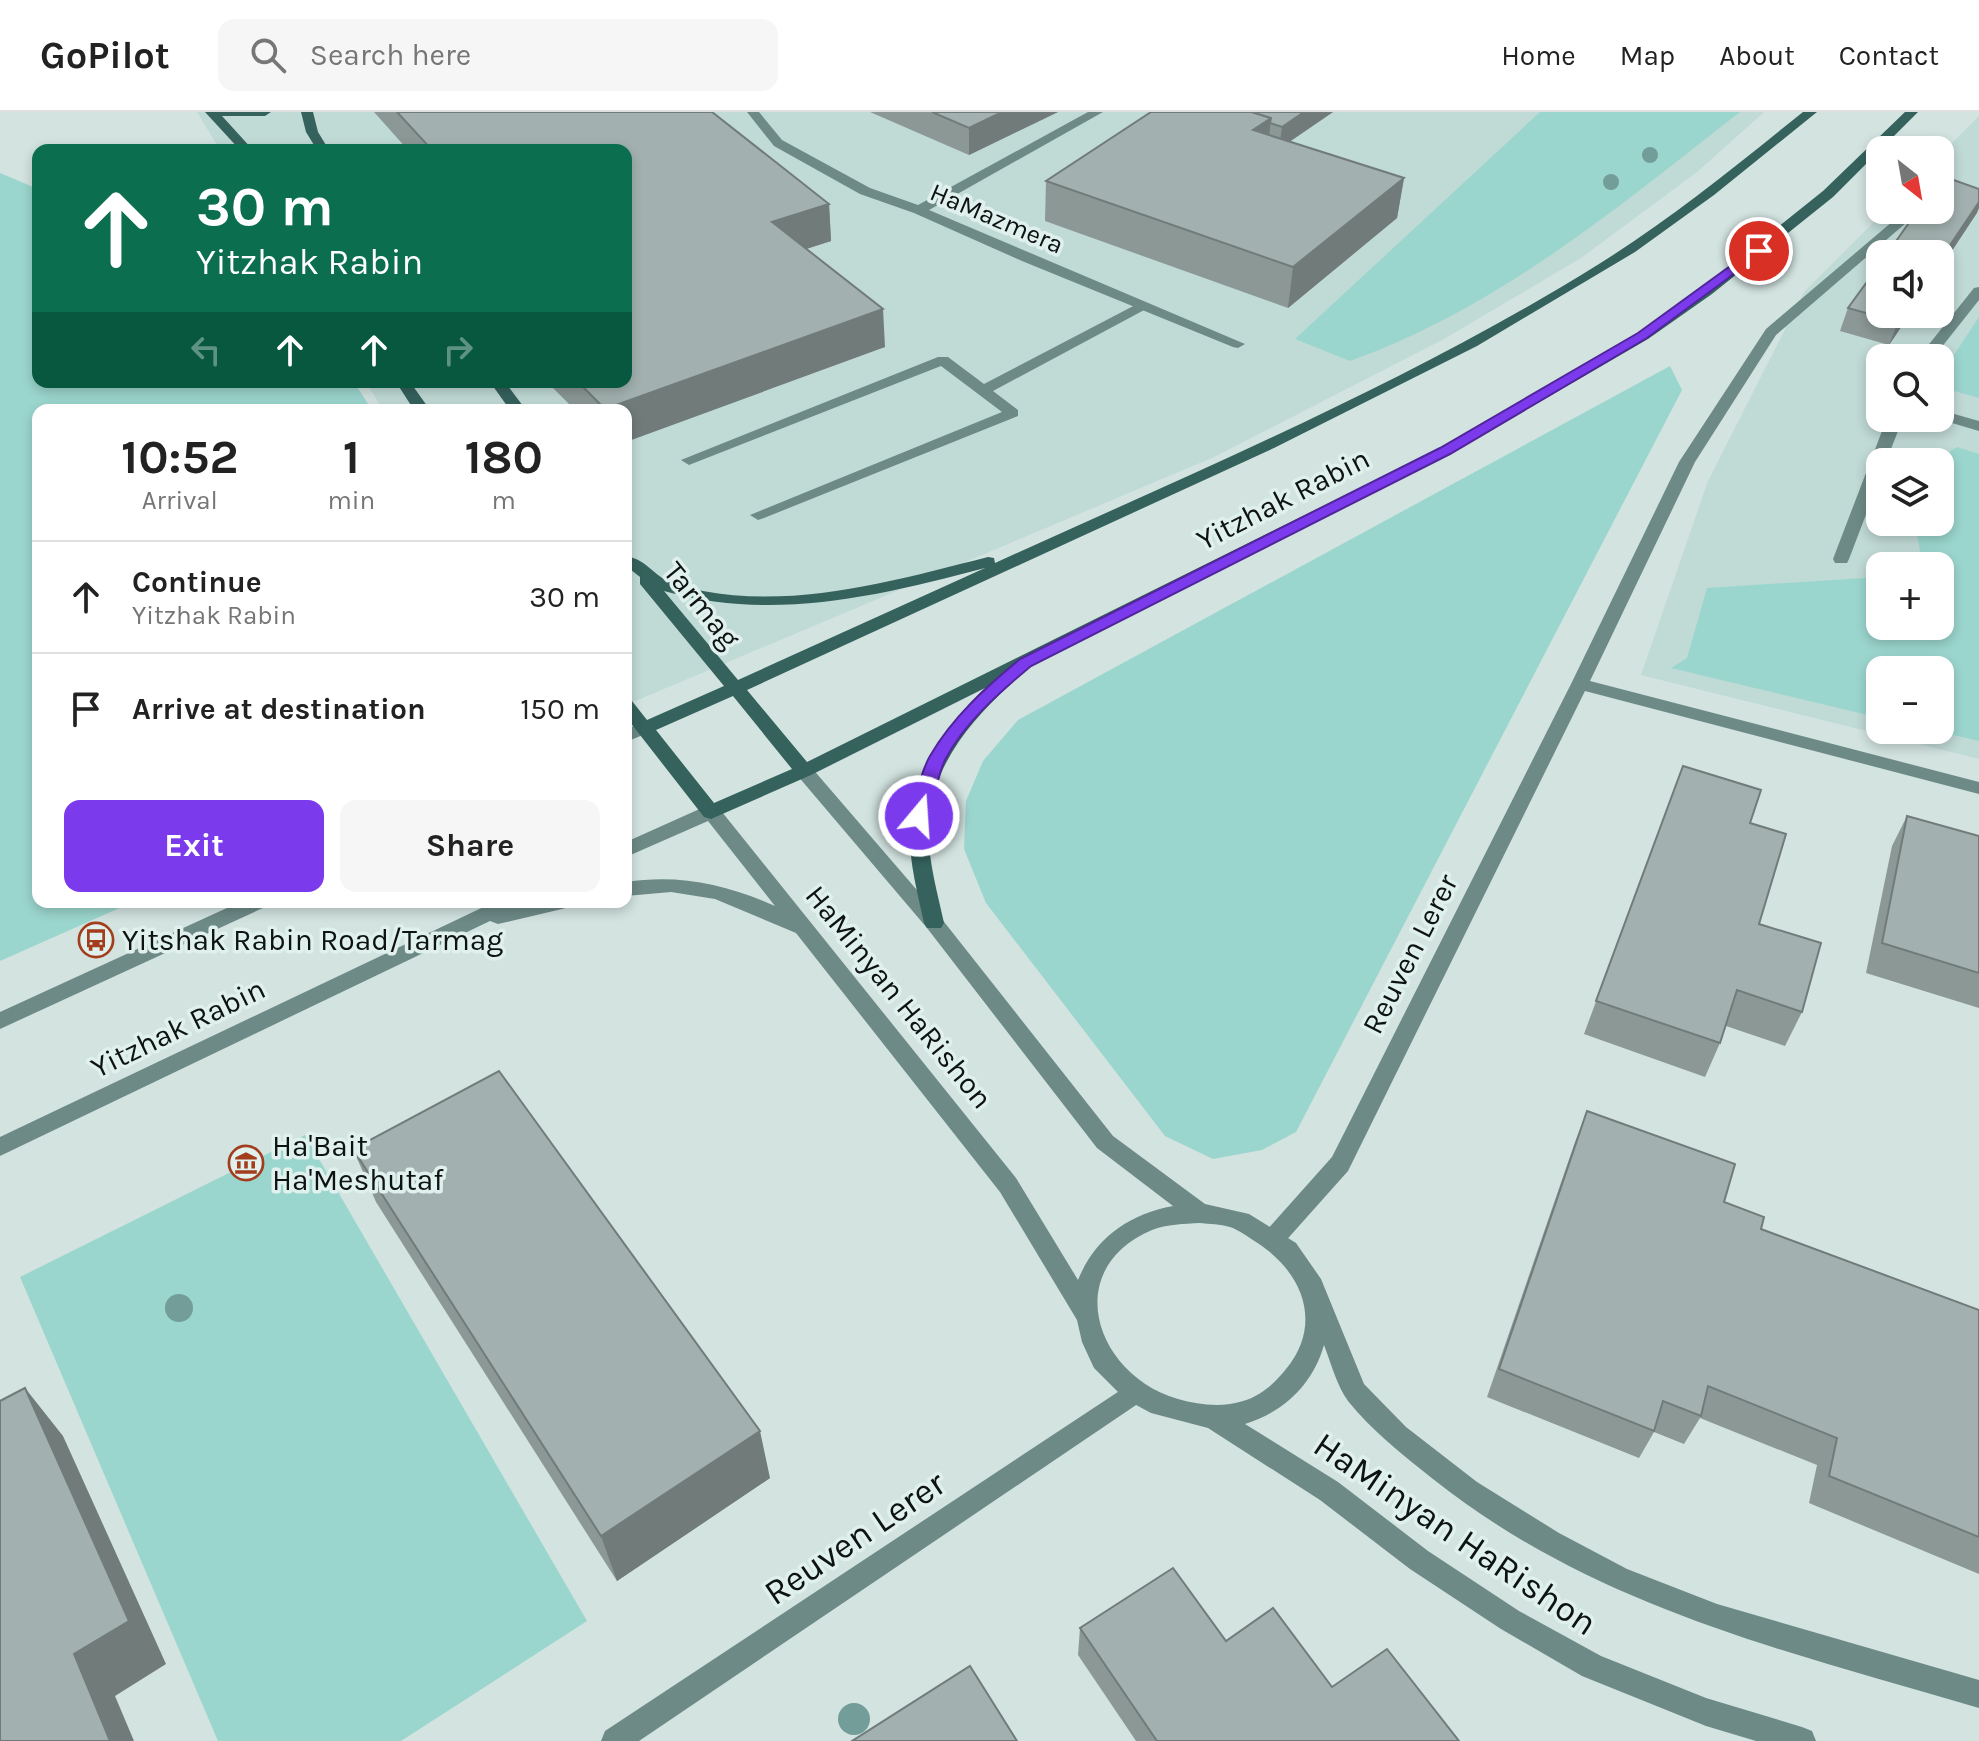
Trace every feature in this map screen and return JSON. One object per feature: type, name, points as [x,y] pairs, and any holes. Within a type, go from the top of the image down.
[{"type":"main road","points":[[213,112],[265,112]]},
{"type":"main road","points":[[213,112],[242,144]]},
{"type":"main road","points":[[307,112],[312,132],[319,144]]},
{"type":"main road","name":"Yitzhak Rabin","points":[[644,728],[1332,415],[1524,312],[1616,258],[1740,169],[1811,112]]},
{"type":"main road","name":"Yitzhak Rabin","points":[[711,812],[804,771],[1025,663],[1445,451],[1643,336],[1717,283],[1828,194],[1912,112]]},
{"type":"main road","points":[[632,561],[663,585],[696,594],[778,601],[840,595],[923,580],[1068,536]]},
{"type":"main road","name":"Tarmag","points":[[632,563],[735,689]]},
{"type":"main road","points":[[934,923],[920,856],[919,816],[937,759],[969,716],[997,686],[1025,663]]},
{"type":"main road","points":[[735,689],[804,771]]},
{"type":"main road","points":[[632,713],[644,728]]},
{"type":"main road","name":"HaMinyan HaRishon","points":[[644,728],[711,812]]},
{"type":"street","name":"HaMazmera","points":[[753,112],[778,143],[865,191],[919,210],[1141,306],[1238,344]]},
{"type":"street","points":[[919,210],[1097,112]]},
{"type":"street","name":"Reuven Lerer","points":[[1274,1238],[1340,1164],[1580,684],[1687,462],[1771,332],[1898,224]]},
{"type":"street","points":[[1936,344],[1979,291]]},
{"type":"street","points":[[983,390],[1141,306]]},
{"type":"street","points":[[689,460],[943,360],[1013,413],[758,515]]},
{"type":"street","points":[[1954,419],[1979,426]]},
{"type":"street","points":[[1841,559],[1890,432]]},
{"type":"street","points":[[1580,684],[1979,788]]},
{"type":"street","name":"Yitzhak Rabin","points":[[632,733],[644,728]]},
{"type":"street","points":[[804,771],[934,923],[1105,1142],[1200,1213]]},
{"type":"street","name":"Yitzhak Rabin","points":[[632,847],[711,812]]},
{"type":"street","name":"HaMinyan HaRishon","points":[[711,812],[1008,1185],[1087,1316]]},
{"type":"street","points":[[632,888],[691,886],[734,895],[805,930]]},
{"type":"street","points":[[0,1021],[245,908]]},
{"type":"street","name":"Yitzhak Rabin","points":[[0,1147],[499,908]]},
{"type":"street","points":[[459,926],[536,908]]},
{"type":"street","points":[[1200,1213],[1239,1220],[1274,1238],[1301,1265],[1317,1299],[1319,1335],[1306,1368],[1281,1395],[1254,1410],[1213,1417],[1171,1412],[1133,1393],[1097,1352],[1087,1316],[1089,1282],[1107,1251],[1134,1228],[1162,1217],[1200,1213]]},
{"type":"street","name":"HaMinyan HaRishon","points":[[1317,1299],[1355,1391],[1397,1435],[1468,1491],[1550,1542],[1619,1579],[1717,1617],[1979,1694]]},
{"type":"street","name":"Reuven Lerer","points":[[615,1741],[1133,1393]]},
{"type":"street","name":"HaMinyan HaRishon","points":[[1213,1417],[1329,1491],[1445,1577],[1510,1620],[1592,1666],[1706,1712],[1802,1741]]},
{"type":"shaded area","points":[[197,112],[1764,112],[1697,172],[1581,258],[1444,339],[1214,457],[632,702],[632,404],[379,404],[370,388],[632,388],[632,144],[216,144]]},
{"type":"shaded area","points":[[1540,112],[1740,112],[1602,219],[1456,314],[1350,361],[1295,339]]},
{"type":"shaded area","points":[[1979,116],[1979,759],[1919,744],[1954,744],[1954,656],[1866,656],[1866,731],[1641,675],[1708,481],[1804,292],[1872,224],[1954,224],[1954,141]]},
{"type":"shaded area","points":[[0,173],[32,186],[32,388],[358,388],[368,404],[32,404],[32,908],[119,908],[0,961]]},
{"type":"shaded area","points":[[1979,317],[1979,398],[1954,391],[1954,355]]},
{"type":"shaded area","points":[[1670,366],[1682,390],[1296,1132],[1262,1150],[1213,1159],[1165,1136],[986,903],[964,849],[966,801],[983,761],[1018,720]]},
{"type":"shaded area","points":[[1957,447],[1979,454],[1979,741],[1954,735],[1954,656],[1866,656],[1866,715],[1671,668],[1687,658],[1707,588],[1866,578],[1866,640],[1954,640],[1954,552],[1920,552],[1917,536],[1954,536],[1954,449]]},
{"type":"shaded area","points":[[305,1135],[587,1621],[401,1741],[218,1741],[20,1277]]},
{"type":"building","points":[[397,112],[712,112],[829,204],[772,222],[883,309],[619,404],[600,404],[584,388],[632,388],[632,144],[426,144]]},
{"type":"building","points":[[932,112],[1002,112],[969,128]]},
{"type":"building","points":[[1151,112],[1252,112],[1271,118],[1253,130],[1404,178],[1293,267],[1046,181]]},
{"type":"building","points":[[1252,112],[1304,112],[1282,127],[1270,123],[1271,118]]},
{"type":"building","points":[[1954,180],[1979,189],[1979,202],[1953,240],[1897,240],[1908,224],[1954,224]]},
{"type":"building","points":[[1866,283],[1866,313],[1848,308]]},
{"type":"building","points":[[1683,766],[1761,790],[1750,823],[1786,834],[1759,924],[1821,943],[1802,1012],[1737,990],[1720,1043],[1596,1001]]},
{"type":"building","points":[[1907,816],[1979,836],[1979,973],[1882,943]]},
{"type":"building","points":[[499,1071],[760,1431],[601,1536],[353,1149]]},
{"type":"building","points":[[1587,1111],[1735,1164],[1724,1202],[1764,1217],[1761,1229],[1979,1310],[1979,1537],[1829,1476],[1837,1438],[1708,1386],[1701,1416],[1663,1401],[1654,1431],[1499,1369]]},
{"type":"building","points":[[25,1388],[129,1621],[74,1654],[110,1741],[0,1741],[0,1401]]},
{"type":"building","points":[[1173,1568],[1226,1641],[1273,1608],[1332,1687],[1387,1649],[1459,1741],[1157,1741],[1080,1628]]},
{"type":"building","points":[[970,1666],[1017,1741],[852,1741]]},
{"type":"place","name":"Yitshak Rabin Road/Tarmag","points":[[96,940]]},
{"type":"place","name":"Ha'Bait Ha'Meshutaf","points":[[246,1163]]},
{"type":"route","points":[[919,816],[937,759],[969,716],[997,686],[1025,663],[1445,451],[1643,336],[1759,251]]}]
